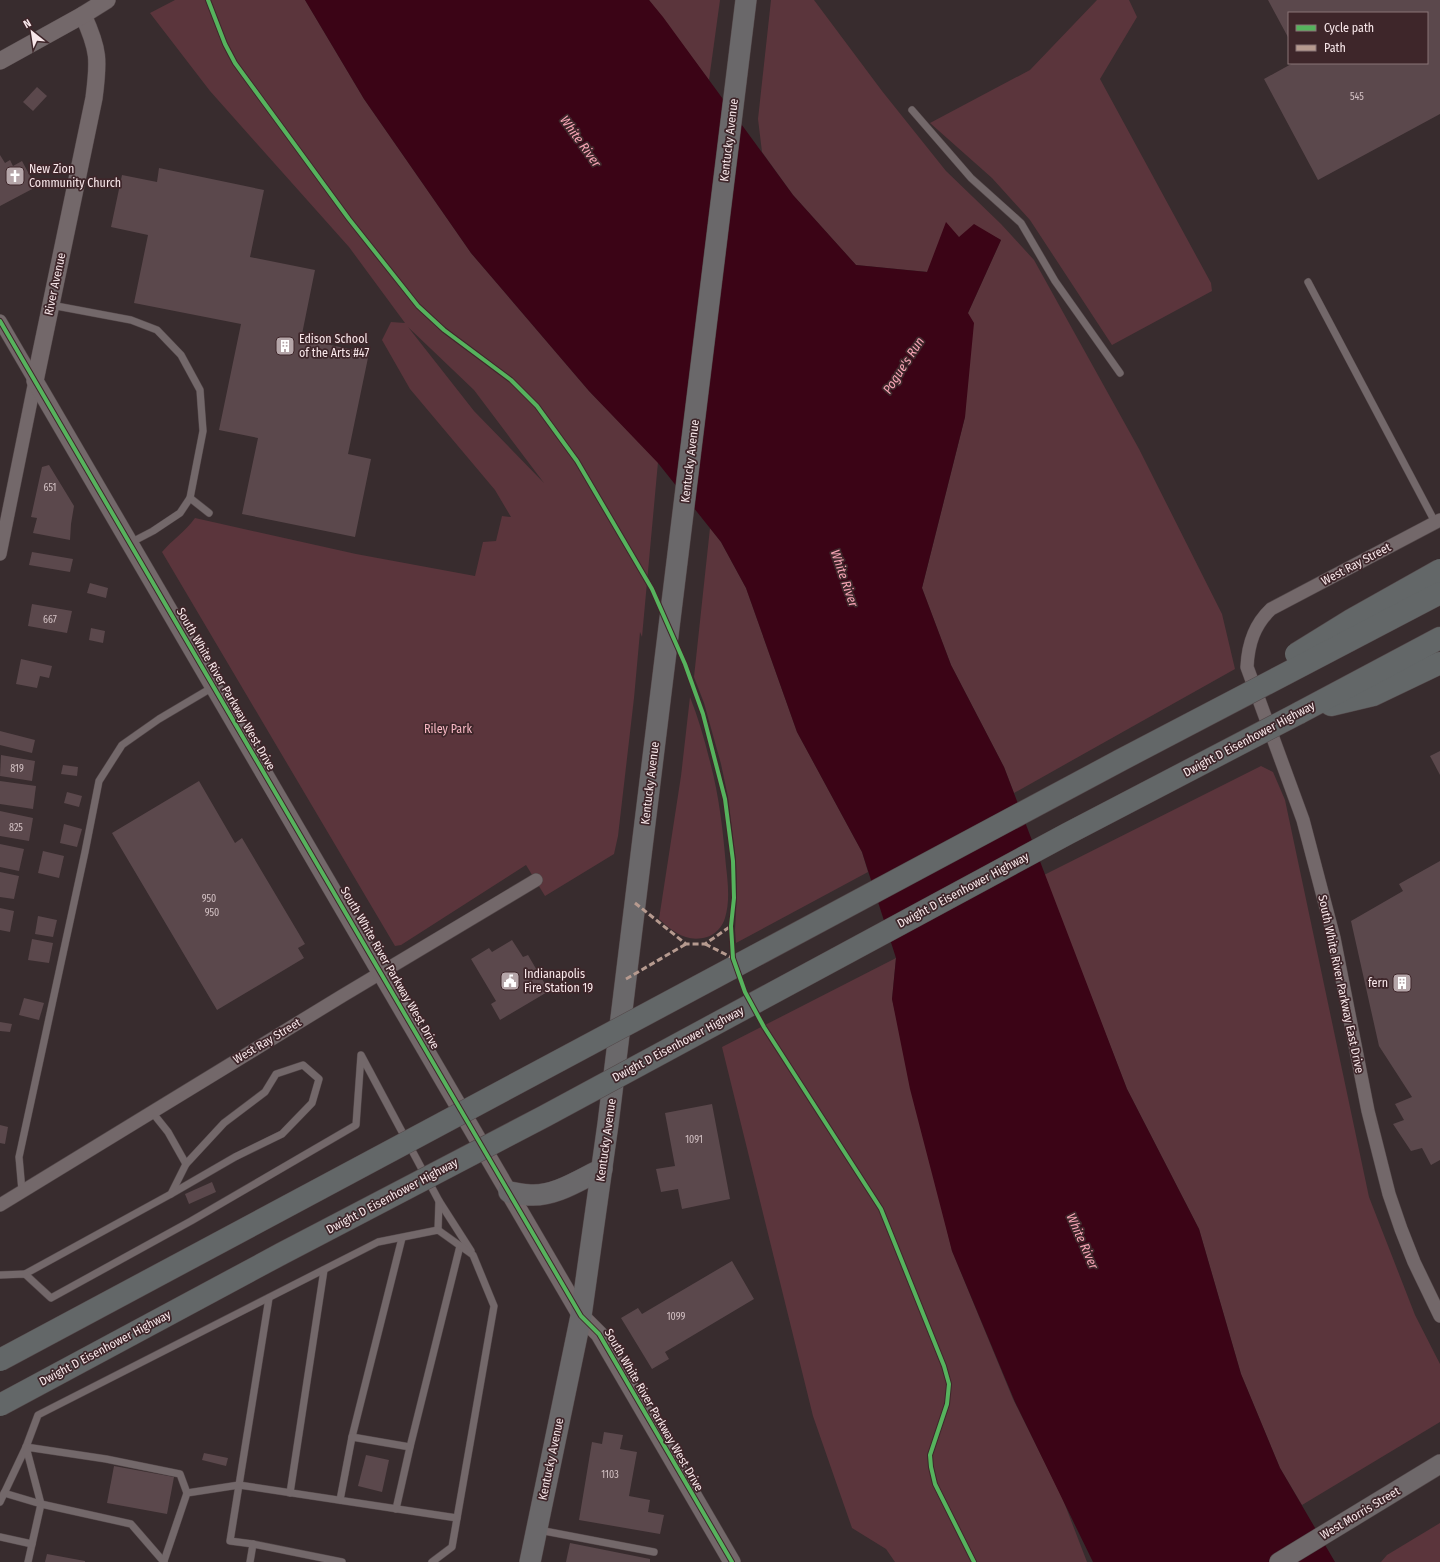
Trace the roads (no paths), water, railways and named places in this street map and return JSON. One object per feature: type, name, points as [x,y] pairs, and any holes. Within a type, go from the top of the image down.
[{"type":"highway","points":[[1119,761],[1351,620],[1440,570]]},
{"type":"highway","points":[[0,1360],[1119,761],[1440,593]]},
{"type":"highway","name":"Dwight D Eisenhower Highway","points":[[0,1405],[281,1254],[545,1116],[1067,834],[1440,638]]},
{"type":"highway","points":[[1299,713],[1373,695],[1440,663]]},
{"type":"main road","name":"Kentucky Avenue","points":[[530,1562],[581,1316],[602,1170],[746,0]]},
{"type":"main road","points":[[509,1192],[531,1195],[548,1193],[560,1190],[602,1170]]},
{"type":"main road","name":"West Morris Street","points":[[1279,1562],[1440,1464]]},
{"type":"street","points":[[0,61],[107,0]]},
{"type":"street","name":"River Avenue","points":[[0,554],[94,98],[98,68],[96,47],[83,15]]},
{"type":"street","points":[[0,321],[35,381]]},
{"type":"street","name":"South White River Parkway West Drive","points":[[35,381],[581,1316],[599,1334],[732,1562]]},
{"type":"street","name":"West Ray Street","points":[[1272,609],[1438,521]]},
{"type":"street","name":"South White River Parkway East Drive","points":[[1272,609],[1263,617],[1253,634],[1247,655],[1247,667],[1303,820],[1334,938],[1368,1111],[1389,1194],[1400,1229],[1440,1316]]},
{"type":"street","name":"West Ray Street","points":[[0,1205],[380,973],[536,880]]},
{"type":"lane","points":[[912,110],[971,178],[1021,223],[1055,281],[1120,373]]},
{"type":"lane","points":[[1308,282],[1438,521]]},
{"type":"lane","points":[[51,305],[131,320],[157,330],[181,355],[200,390],[203,431],[190,498],[180,513],[153,531],[129,543]]},
{"type":"lane","points":[[190,498],[209,513]]},
{"type":"lane","points":[[22,1191],[19,1157],[99,781],[122,744],[159,719],[214,687]]},
{"type":"lane","points":[[25,1274],[51,1298],[191,1221],[356,1125],[361,1055],[439,1201],[473,1255],[494,1306],[452,1547],[432,1562]]},
{"type":"lane","points":[[0,1275],[25,1274],[171,1194],[235,1157],[282,1134],[312,1103],[319,1079],[303,1066],[276,1074],[265,1092],[224,1123],[186,1164],[171,1194]]},
{"type":"lane","points":[[152,1112],[168,1132],[186,1164]]},
{"type":"lane","points":[[438,1230],[439,1201]]},
{"type":"lane","points":[[0,1502],[26,1447],[38,1415],[378,1242],[438,1230],[473,1255]]},
{"type":"lane","points":[[340,1500],[352,1437],[402,1238]]},
{"type":"lane","points":[[396,1509],[460,1246]]},
{"type":"lane","points":[[290,1493],[324,1270]]},
{"type":"lane","points":[[269,1298],[230,1542],[253,1544],[342,1562]]},
{"type":"lane","points":[[352,1437],[410,1447]]},
{"type":"lane","points":[[26,1447],[106,1458],[180,1474],[187,1493],[164,1562]]},
{"type":"lane","points":[[26,1447],[41,1504],[28,1562]]},
{"type":"lane","points":[[187,1493],[239,1485],[456,1518]]},
{"type":"lane","points":[[4,1493],[41,1504],[131,1524],[164,1562]]},
{"type":"lane","points":[[537,1530],[654,1552]]},
{"type":"lane","points":[[0,1537],[32,1544]]},
{"type":"lane","points":[[250,1562],[253,1544]]},
{"type":"water","points":[[305,0],[649,0],[793,195],[856,265],[927,272],[946,222],[959,237],[974,224],[1001,240],[968,313],[974,323],[965,417],[922,588],[951,665],[1004,767],[1127,1089],[1199,1229],[1241,1374],[1280,1468],[1335,1562],[1093,1562],[1015,1402],[952,1251],[910,1089],[892,999],[896,958],[862,852],[797,732],[746,588],[721,542],[658,463],[589,391],[471,253],[364,99]]},
{"type":"place","name":"New Zion Community Church","points":[[15,176]]},
{"type":"place","name":"Edison School of the Arts #47","points":[[285,346]]},
{"type":"place","name":"Indianapolis Fire Station 19","points":[[510,981]]},
{"type":"place","name":"fern","points":[[1402,983]]},
{"type":"water label","name":"White River","points":[[581,141]]},
{"type":"water label","name":"Pogue's Run","points":[[903,365]]},
{"type":"water label","name":"White River","points":[[845,578]]},
{"type":"water label","name":"White River","points":[[1083,1241]]},
{"type":"park label","name":"Riley Park","points":[[448,729]]}]
